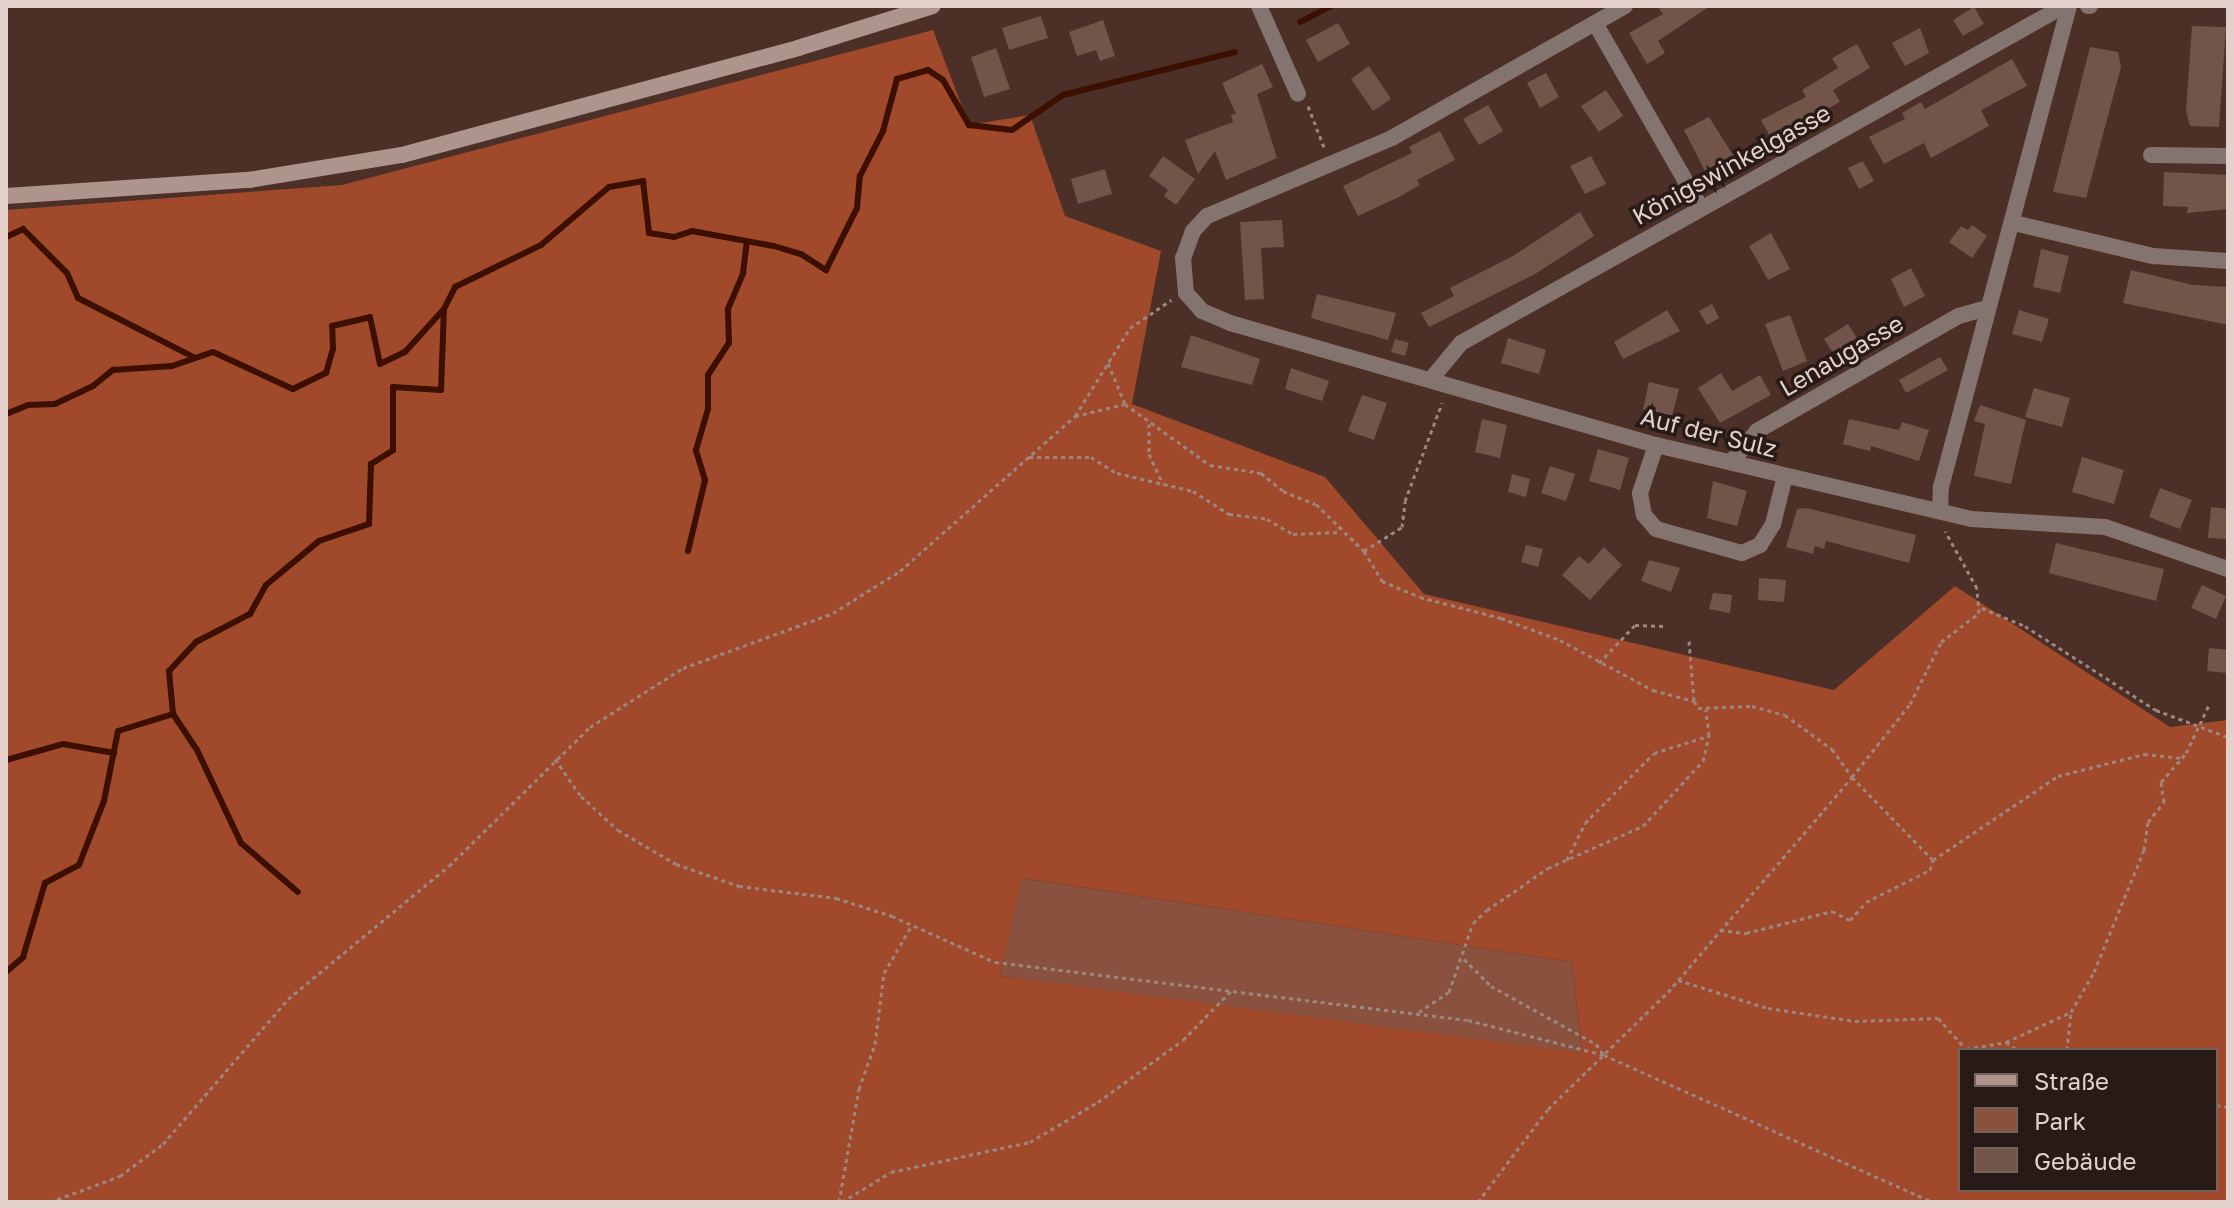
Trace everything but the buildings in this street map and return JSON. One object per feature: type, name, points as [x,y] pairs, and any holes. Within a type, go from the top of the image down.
[{"type":"street","points":[[6,196],[249,180],[402,155],[798,48],[933,6]]},
{"type":"street","points":[[1259,6],[1298,94]]},
{"type":"street","points":[[1186,293],[1183,258],[1193,231],[1207,216],[1392,138],[1625,6]]},
{"type":"street","points":[[1940,511],[1941,487],[1987,308],[2014,223],[2066,6]]},
{"type":"street","name":"Königswinkelgasse","points":[[1432,378],[1461,343],[2066,6]]},
{"type":"street","points":[[1595,23],[1701,208]]},
{"type":"street","points":[[2151,155],[2228,156]]},
{"type":"street","points":[[2014,223],[2153,256],[2228,261]]},
{"type":"street","name":"Auf der Sulz","points":[[1186,293],[1202,311],[1230,323],[1453,384],[1656,445],[1971,519],[2105,527],[2228,569]]},
{"type":"street","name":"Lenaugasse","points":[[1732,461],[1757,431],[1959,316],[1987,308]]},
{"type":"street","points":[[1656,445],[1640,493],[1644,515],[1656,529],[1742,553],[1760,545],[1773,524],[1785,476]]},
{"type":"path","points":[[1298,94],[1332,164]]},
{"type":"path","points":[[50,1202],[120,1176],[163,1144],[288,999],[449,866],[590,727],[683,668],[833,613],[900,571],[1075,416],[1130,328],[1186,293]]},
{"type":"path","points":[[1108,363],[1125,404],[1149,424],[1210,465],[1261,473],[1283,491],[1316,504],[1339,532],[1364,551],[1382,581],[1420,597],[1501,618],[1560,640],[1653,690],[1694,701],[1706,709],[1752,706],[1785,715],[1832,749],[1852,777],[1933,860]]},
{"type":"path","points":[[1364,551],[1402,527],[1405,501],[1437,412],[1453,384]]},
{"type":"path","points":[[1075,416],[1125,404]]},
{"type":"path","points":[[1149,424],[1149,454],[1163,484]]},
{"type":"path","points":[[1029,457],[1091,457],[1117,473],[1193,491],[1229,514],[1267,519],[1293,534],[1339,532]]},
{"type":"path","points":[[1940,511],[1982,608],[2025,626],[2156,710],[2228,737]]},
{"type":"path","points":[[1478,1202],[1548,1109],[1678,980],[1852,777],[1910,704],[1941,642],[1982,608]]},
{"type":"path","points":[[1599,663],[1635,625],[1664,626]]},
{"type":"path","points":[[1689,641],[1694,701]]},
{"type":"path","points":[[2067,1048],[2071,1012],[2094,972],[2144,850],[2148,822],[2164,802],[2161,782],[2181,758],[2210,703]]},
{"type":"path","points":[[1417,1014],[1449,992],[1473,923],[1487,910],[1567,860],[1643,826],[1703,761],[1709,735],[1706,709]]},
{"type":"path","points":[[1567,860],[1585,823],[1654,753],[1709,735]]},
{"type":"path","points":[[1720,930],[1746,933],[1832,911],[1850,920],[1866,902],[1930,870],[1933,860],[2058,776],[2144,754],[2181,758]]},
{"type":"path","points":[[555,759],[581,796],[618,830],[676,864],[739,886],[836,898],[912,925],[995,962],[1468,1020],[1604,1055],[1932,1202]]},
{"type":"path","points":[[840,1202],[859,1089],[875,1044],[884,973],[912,925]]},
{"type":"path","points":[[1463,958],[1491,986],[1596,1044],[1604,1055]]},
{"type":"path","points":[[1678,980],[1797,1012],[1855,1021],[1938,1018],[1965,1048]]},
{"type":"path","points":[[840,1202],[891,1172],[1030,1142],[1098,1102],[1183,1040],[1231,991]]},
{"type":"path","points":[[1972,1048],[2006,1042],[2071,1012]]},
{"type":"path","points":[[2006,1042],[2014,1048]]},
{"type":"green space","points":[[1021,878],[1572,962],[1582,1054],[1000,976]]},
{"type":"shaded area","points":[[933,30],[969,125],[1030,115],[1065,216],[1161,251],[1132,404],[1325,477],[1424,594],[1834,690],[1955,586],[2170,727],[2228,720],[2228,1202],[6,1202],[6,210],[342,185]],"holes":[[[1022,878],[1572,962],[1582,1053],[1000,976]]]},
{"type":"waterway","points":[[1300,22],[1332,6]]},
{"type":"waterway","points":[[6,972],[23,957],[45,883],[79,865],[104,801],[118,731],[173,714],[169,671],[196,642],[250,614],[266,585],[319,541],[369,524],[371,464],[393,450],[393,387],[441,390],[444,309],[455,287],[541,245],[609,187],[643,181],[649,233],[674,237],[692,231],[774,246],[801,254],[826,270],[857,208],[860,176],[883,131],[897,79],[928,70],[943,80],[969,125],[1012,130],[1063,95],[1235,52]]},
{"type":"waterway","points":[[6,237],[23,229],[67,273],[78,298],[195,358]]},
{"type":"waterway","points":[[688,551],[705,480],[696,450],[708,409],[708,375],[729,343],[728,309],[743,273],[747,242]]},
{"type":"waterway","points":[[6,414],[28,405],[55,404],[93,386],[113,370],[172,366],[213,352],[293,389],[326,373],[333,349],[332,326],[370,317],[380,364],[405,352],[444,309]]},
{"type":"waterway","points":[[173,714],[197,750],[241,843],[298,892]]},
{"type":"waterway","points":[[6,760],[63,744],[114,753]]}]
